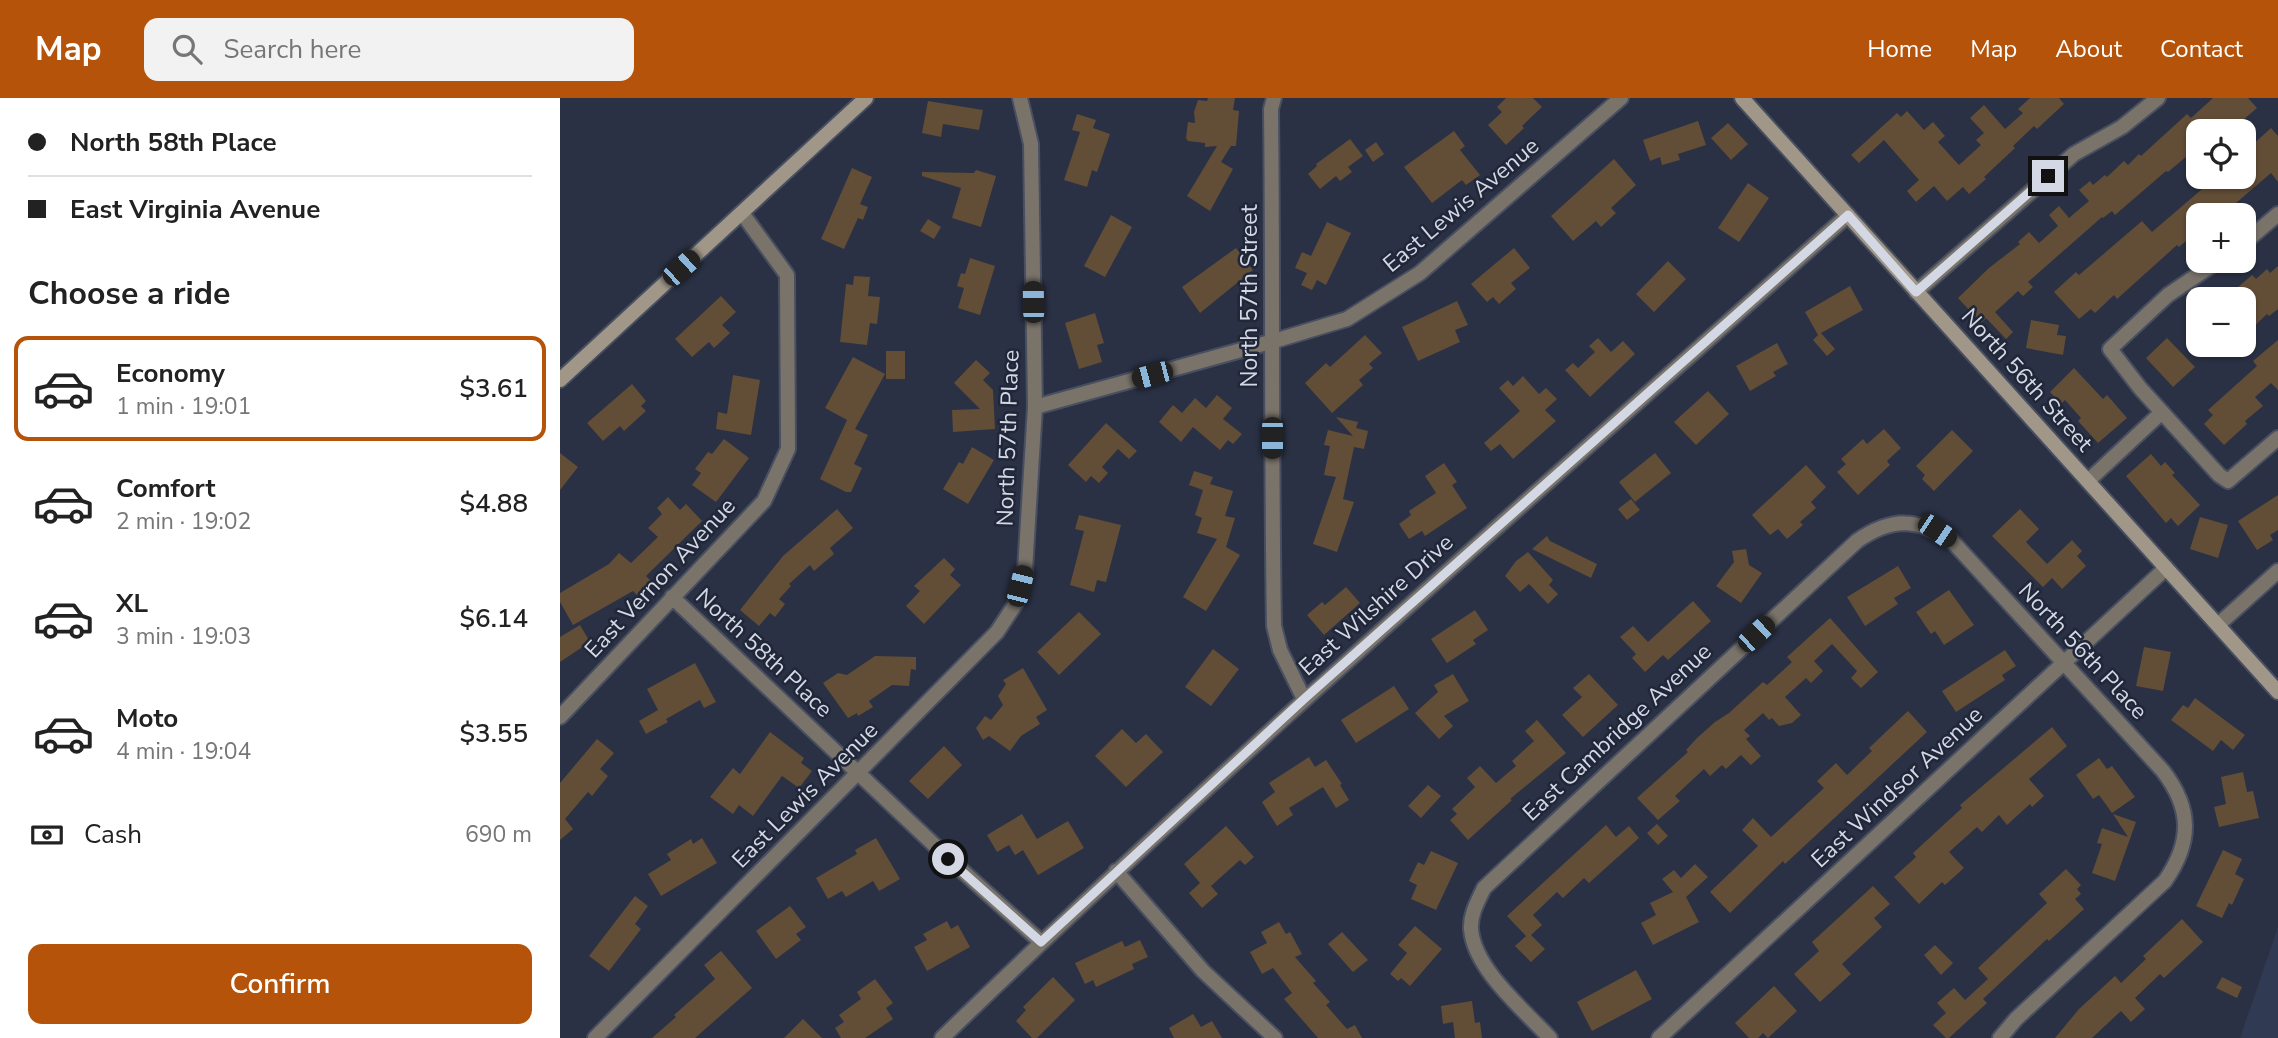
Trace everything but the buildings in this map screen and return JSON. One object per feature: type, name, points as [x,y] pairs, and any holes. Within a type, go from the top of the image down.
[{"type":"street","points":[[560,380],[866,98]]},
{"type":"street","name":"North 57th Place","points":[[1020,98],[1031,144],[1035,407],[1025,570]]},
{"type":"street","name":"North 57th Street","points":[[1274,98],[1271,109],[1274,341],[1273,626],[1280,650],[1304,699]]},
{"type":"street","name":"East Lewis Avenue","points":[[1035,407],[1347,319],[1420,273],[1621,98]]},
{"type":"street","name":"North 56th Street","points":[[1742,98],[2278,692]]},
{"type":"street","points":[[1916,292],[2074,154],[2123,127],[2141,103],[2158,98]]},
{"type":"street","name":"East Vernon Avenue","points":[[560,717],[764,501],[788,449],[787,275],[742,213]]},
{"type":"street","points":[[2256,233],[2278,214]]},
{"type":"street","name":"East Wilshire Drive","points":[[942,1038],[1041,942],[1304,699],[1848,215]]},
{"type":"street","points":[[2200,273],[2168,295],[2110,349],[2115,359],[2162,412],[2219,475],[2228,481],[2278,438]]},
{"type":"street","points":[[2088,481],[2162,412]]},
{"type":"street","name":"North 56th Place","points":[[1919,524],[1952,541],[2172,783],[2182,801],[2186,817],[2177,864],[2165,881],[2015,1019],[2000,1038]]},
{"type":"street","name":"East Cambridge Avenue","points":[[1550,1038],[1489,972],[1479,957],[1471,928],[1474,910],[1484,888],[1857,541],[1873,530],[1888,525],[1919,524]]},
{"type":"street","name":"East Windsor Avenue","points":[[1659,1038],[2166,568]]},
{"type":"street","name":"East Lewis Avenue","points":[[595,1038],[998,632],[1016,603],[1025,570]]},
{"type":"street","points":[[2219,624],[2278,571]]},
{"type":"street","name":"North 58th Place","points":[[672,597],[1041,942]]},
{"type":"street","points":[[1116,872],[1203,971],[1271,1037]]},
{"type":"shaded area","points":[[2278,927],[2278,1038],[2240,1038]]},
{"type":"route","points":[[948,859],[1041,942],[1304,699],[1848,215],[1916,292],[2048,176]]}]
